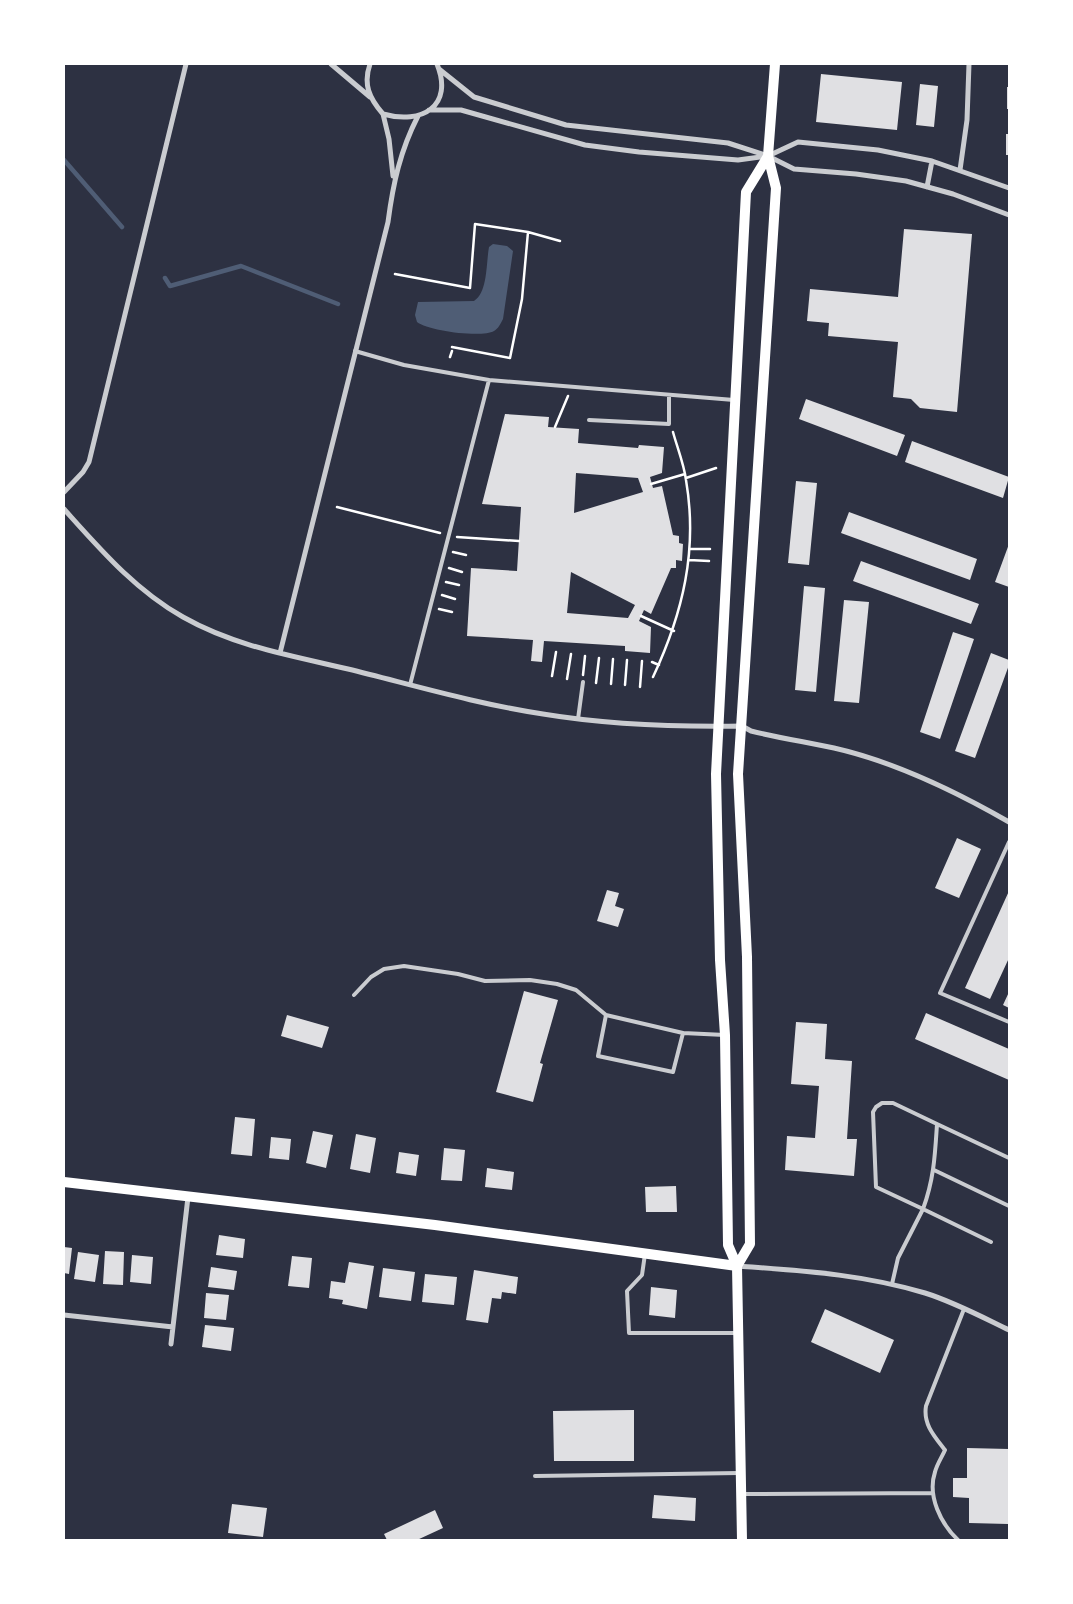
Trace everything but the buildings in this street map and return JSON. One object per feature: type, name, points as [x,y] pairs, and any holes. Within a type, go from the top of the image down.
[{"type":"main road","points":[[738,1266],[750,1244],[747,957],[738,774],[776,188],[768,156],[775,64]]},
{"type":"main road","points":[[742,1540],[738,1266],[728,1245],[716,774],[720,726],[746,192],[768,156]]},
{"type":"main road","points":[[64,1182],[416,1222],[738,1266]]},
{"type":"street","points":[[64,492],[83,472],[89,462],[186,64]]},
{"type":"street","points":[[331,64],[370,97],[383,114],[389,139],[394,179]]},
{"type":"street","points":[[370,64],[366,86],[370,97]]},
{"type":"street","points":[[960,170],[966,128],[969,64]]},
{"type":"street","points":[[383,114],[407,119],[429,110],[437,101],[442,89],[442,77],[438,66]]},
{"type":"street","points":[[438,66],[474,97],[539,118],[593,129],[728,143],[768,156],[794,169],[856,174],[926,187],[953,194],[1009,215]]},
{"type":"street","points":[[429,110],[461,110],[590,146],[731,160],[768,156],[798,142],[878,150],[960,170],[1009,188]]},
{"type":"street","points":[[280,653],[388,222],[394,179],[407,137],[418,116]]},
{"type":"street","points":[[926,187],[932,162]]},
{"type":"street","points":[[64,509],[119,569],[159,602],[204,628],[226,638],[496,706],[578,719],[675,727],[742,726],[751,732],[835,748],[894,767],[956,793],[1009,822]]},
{"type":"street","points":[[171,1344],[188,1197]]},
{"type":"street","points":[[738,1266],[830,1272],[892,1284],[934,1296],[1009,1330]]},
{"type":"street","points":[[64,1314],[173,1327]]},
{"type":"lane","points":[[355,351],[404,365],[489,380],[736,400]]},
{"type":"lane","points":[[410,685],[489,380]]},
{"type":"lane","points":[[589,420],[669,424],[669,395]]},
{"type":"lane","points":[[578,719],[583,682]]},
{"type":"lane","points":[[1009,842],[940,992],[1009,1022]]},
{"type":"lane","points":[[354,995],[371,976],[384,968],[404,966],[485,981],[530,980],[558,984],[576,990],[606,1016],[683,1033],[724,1035]]},
{"type":"lane","points":[[606,1016],[598,1056],[674,1072],[683,1033]]},
{"type":"lane","points":[[991,1242],[876,1187],[873,1112],[876,1106],[882,1103],[893,1103],[1009,1158]]},
{"type":"lane","points":[[892,1284],[898,1258],[923,1209],[934,1170],[937,1124]]},
{"type":"lane","points":[[934,1170],[1009,1206]]},
{"type":"lane","points":[[645,1254],[642,1275],[627,1291],[629,1334],[739,1333]]},
{"type":"lane","points":[[957,1540],[947,1530],[939,1514],[933,1493],[935,1471],[945,1450],[928,1428],[925,1414],[926,1406],[964,1309]]},
{"type":"lane","points":[[535,1476],[742,1473]]},
{"type":"lane","points":[[741,1494],[933,1493]]},
{"type":"path","points":[[395,274],[470,288],[475,224],[528,232],[560,241]]},
{"type":"path","points":[[450,357],[452,349],[510,358],[522,300],[528,232]]},
{"type":"path","points":[[556,427],[569,395]]},
{"type":"path","points":[[653,677],[674,632],[683,596],[690,548],[686,478],[672,430]]},
{"type":"path","points":[[686,478],[716,468]]},
{"type":"path","points":[[651,484],[685,474]]},
{"type":"path","points":[[337,507],[449,535],[519,541]]},
{"type":"path","points":[[690,548],[710,549]]},
{"type":"path","points":[[445,550],[466,555]]},
{"type":"path","points":[[689,560],[709,561]]},
{"type":"path","points":[[441,566],[462,572]]},
{"type":"path","points":[[437,580],[459,585]]},
{"type":"path","points":[[434,593],[455,599]]},
{"type":"path","points":[[430,607],[452,612]]},
{"type":"path","points":[[641,616],[674,632]]},
{"type":"path","points":[[552,676],[556,652]]},
{"type":"path","points":[[567,679],[572,654]]},
{"type":"path","points":[[583,682],[585,656]]},
{"type":"path","points":[[596,683],[599,658]]},
{"type":"path","points":[[611,684],[613,659]]},
{"type":"path","points":[[625,685],[627,660]]},
{"type":"path","points":[[640,686],[642,661]]},
{"type":"path","points":[[652,662],[659,665]]},
{"type":"water","points":[[493,244],[507,246],[513,251],[503,319],[497,329],[488,333],[467,334],[443,331],[417,322],[415,315],[418,302],[474,301],[479,297],[486,277],[489,247]]},
{"type":"waterway","points":[[64,160],[122,227]]},
{"type":"waterway","points":[[165,278],[170,286],[241,266],[338,304]]}]
